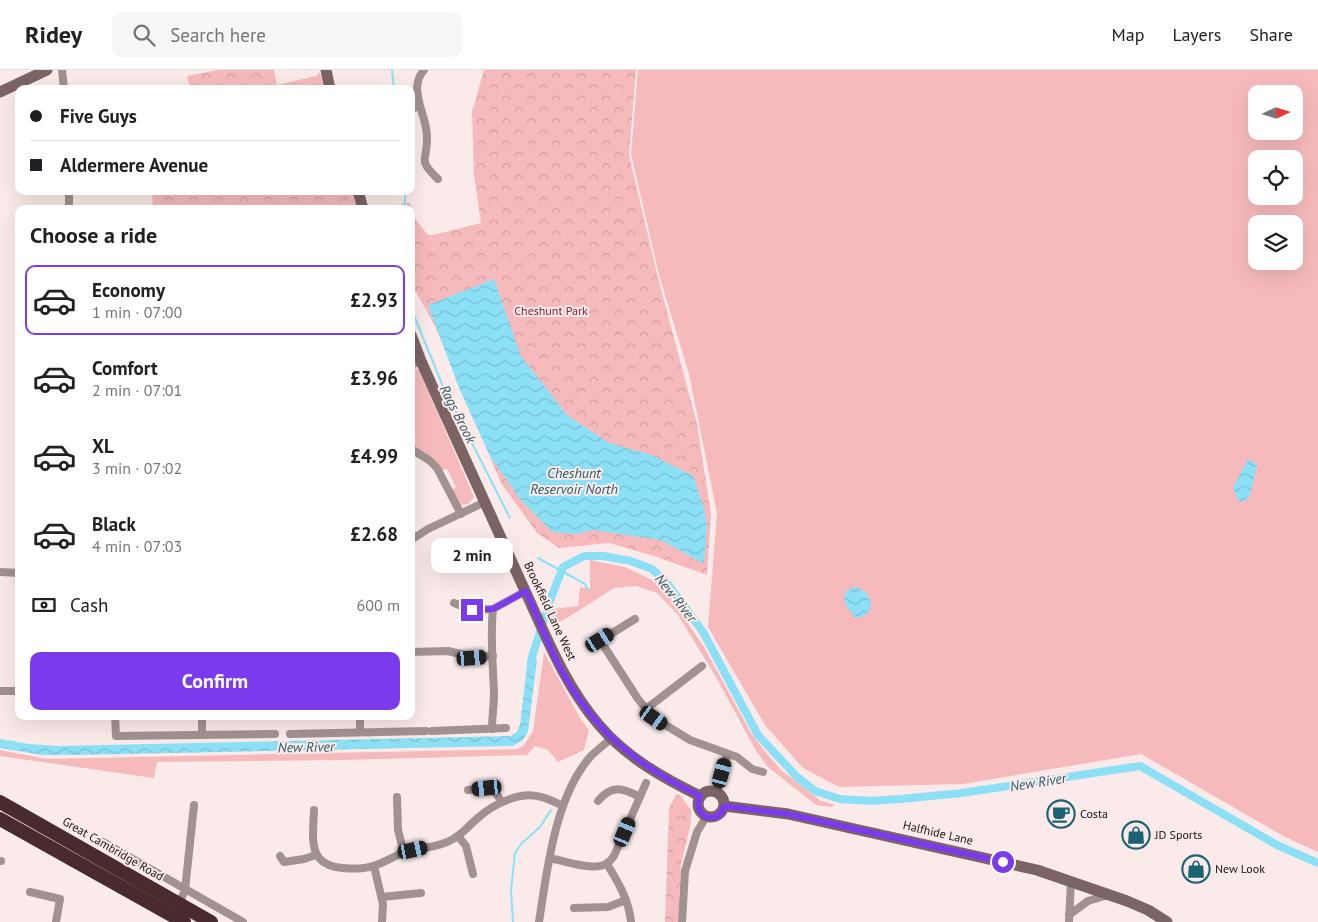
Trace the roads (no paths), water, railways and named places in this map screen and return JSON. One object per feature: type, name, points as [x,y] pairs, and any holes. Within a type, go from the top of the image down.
[{"type":"highway","name":"Great Cambridge Road","points":[[0,802],[211,922]]},
{"type":"highway","points":[[0,819],[184,922]]},
{"type":"main road","points":[[0,92],[47,70]]},
{"type":"main road","points":[[326,70],[329,85]]},
{"type":"main road","name":"Brookfield Lane West","points":[[416,363],[485,502],[567,680],[581,703],[612,738],[632,756],[656,772],[700,796]]},
{"type":"main road","points":[[708,791],[717,792],[723,798],[724,806],[721,814],[706,817],[700,812],[698,808],[700,796],[708,791]]},
{"type":"main road","name":"Halfhide Lane","points":[[724,806],[788,814],[1038,870],[1110,894],[1148,910],[1167,922]]},
{"type":"street","points":[[62,70],[64,85]]},
{"type":"street","points":[[424,70],[419,76],[416,86],[427,139],[424,163],[428,170],[438,179]]},
{"type":"street","points":[[415,108],[420,106]]},
{"type":"street","points":[[415,452],[433,464],[440,472],[460,514]]},
{"type":"street","points":[[415,537],[428,529],[485,502]]},
{"type":"street","points":[[0,572],[15,573]]},
{"type":"street","points":[[454,602],[472,610],[493,609],[526,591]]},
{"type":"street","points":[[492,729],[493,609]]},
{"type":"street","points":[[635,619],[596,642],[646,709],[654,718],[690,740],[737,757],[752,769],[763,772]]},
{"type":"street","points":[[415,652],[448,651],[472,658],[493,656]]},
{"type":"street","points":[[646,709],[702,666]]},
{"type":"street","points":[[0,691],[15,691]]},
{"type":"street","points":[[115,720],[116,736],[275,734]]},
{"type":"street","points":[[202,720],[202,735]]},
{"type":"street","points":[[360,720],[360,732]]},
{"type":"street","points":[[290,734],[506,728]]},
{"type":"street","points":[[539,922],[550,858],[563,806],[578,774],[592,756],[612,738]]},
{"type":"street","points":[[717,792],[727,754]]},
{"type":"street","points":[[550,858],[589,866],[607,864],[614,856],[646,783]]},
{"type":"street","points":[[468,790],[493,789],[502,802]]},
{"type":"street","points":[[598,801],[607,792],[617,789],[640,796]]},
{"type":"street","points":[[314,810],[316,855],[323,863],[334,867],[350,869],[374,866],[404,852],[450,841],[481,815],[502,802],[523,796],[536,795],[563,806]]},
{"type":"street","points":[[397,797],[398,830],[404,852]]},
{"type":"street","points":[[179,904],[185,890],[194,805]]},
{"type":"street","points":[[682,922],[686,871],[698,832],[706,817]]},
{"type":"street","points":[[458,836],[466,846],[473,874]]},
{"type":"street","points":[[104,842],[243,922]]},
{"type":"street","points":[[280,856],[284,862],[304,860],[316,855]]},
{"type":"street","points":[[607,864],[626,900],[631,922]]},
{"type":"street","points":[[374,866],[384,910],[382,922]]},
{"type":"street","points":[[1069,918],[1071,880]]},
{"type":"street","points":[[30,892],[60,899],[56,922]]},
{"type":"street","points":[[382,897],[421,893]]},
{"type":"street","points":[[1069,918],[1088,901],[1110,894]]},
{"type":"street","points":[[574,908],[608,907],[626,900]]},
{"type":"water","name":"Cheshunt Reservoir North","points":[[494,279],[521,356],[567,415],[609,443],[652,455],[693,476],[704,508],[707,525],[704,564],[661,540],[593,530],[576,534],[552,532],[520,499],[490,456],[459,388],[428,305]]},
{"type":"water","points":[[1252,460],[1257,465],[1250,495],[1245,501],[1239,502],[1233,488],[1247,461]]},
{"type":"water","points":[[854,587],[866,593],[871,603],[870,609],[862,617],[855,618],[845,604],[844,595]]},
{"type":"water","points":[[528,657],[537,659],[528,732],[523,740],[513,746],[73,755],[42,755],[0,748],[0,739],[58,746],[511,736],[517,732],[520,725]]},
{"type":"waterway","name":"Rags Brook","points":[[392,70],[394,85]]},
{"type":"waterway","name":"Rags Brook","points":[[404,205],[406,195]]},
{"type":"waterway","name":"Rags Brook","points":[[415,318],[442,384],[510,518]]},
{"type":"waterway","name":"New River","points":[[531,666],[532,657],[551,598],[563,567],[584,556],[603,556],[631,561],[652,569],[668,584],[703,632],[758,735],[797,777],[815,791],[840,799],[872,801],[901,799],[962,793],[1140,766],[1277,845],[1318,863]]},
{"type":"waterway","name":"Rags Brook","points":[[538,558],[585,584],[588,590]]},
{"type":"waterway","name":"Rags Brook","points":[[513,922],[511,890],[515,853],[521,844],[540,827],[551,810]]},
{"type":"place","name":"Costa","points":[[1061,814]]},
{"type":"place","name":"JD Sports","points":[[1136,835]]},
{"type":"place","name":"New Look","points":[[1196,869]]},
{"type":"park label","name":"Cheshunt Park","points":[[551,311]]}]
